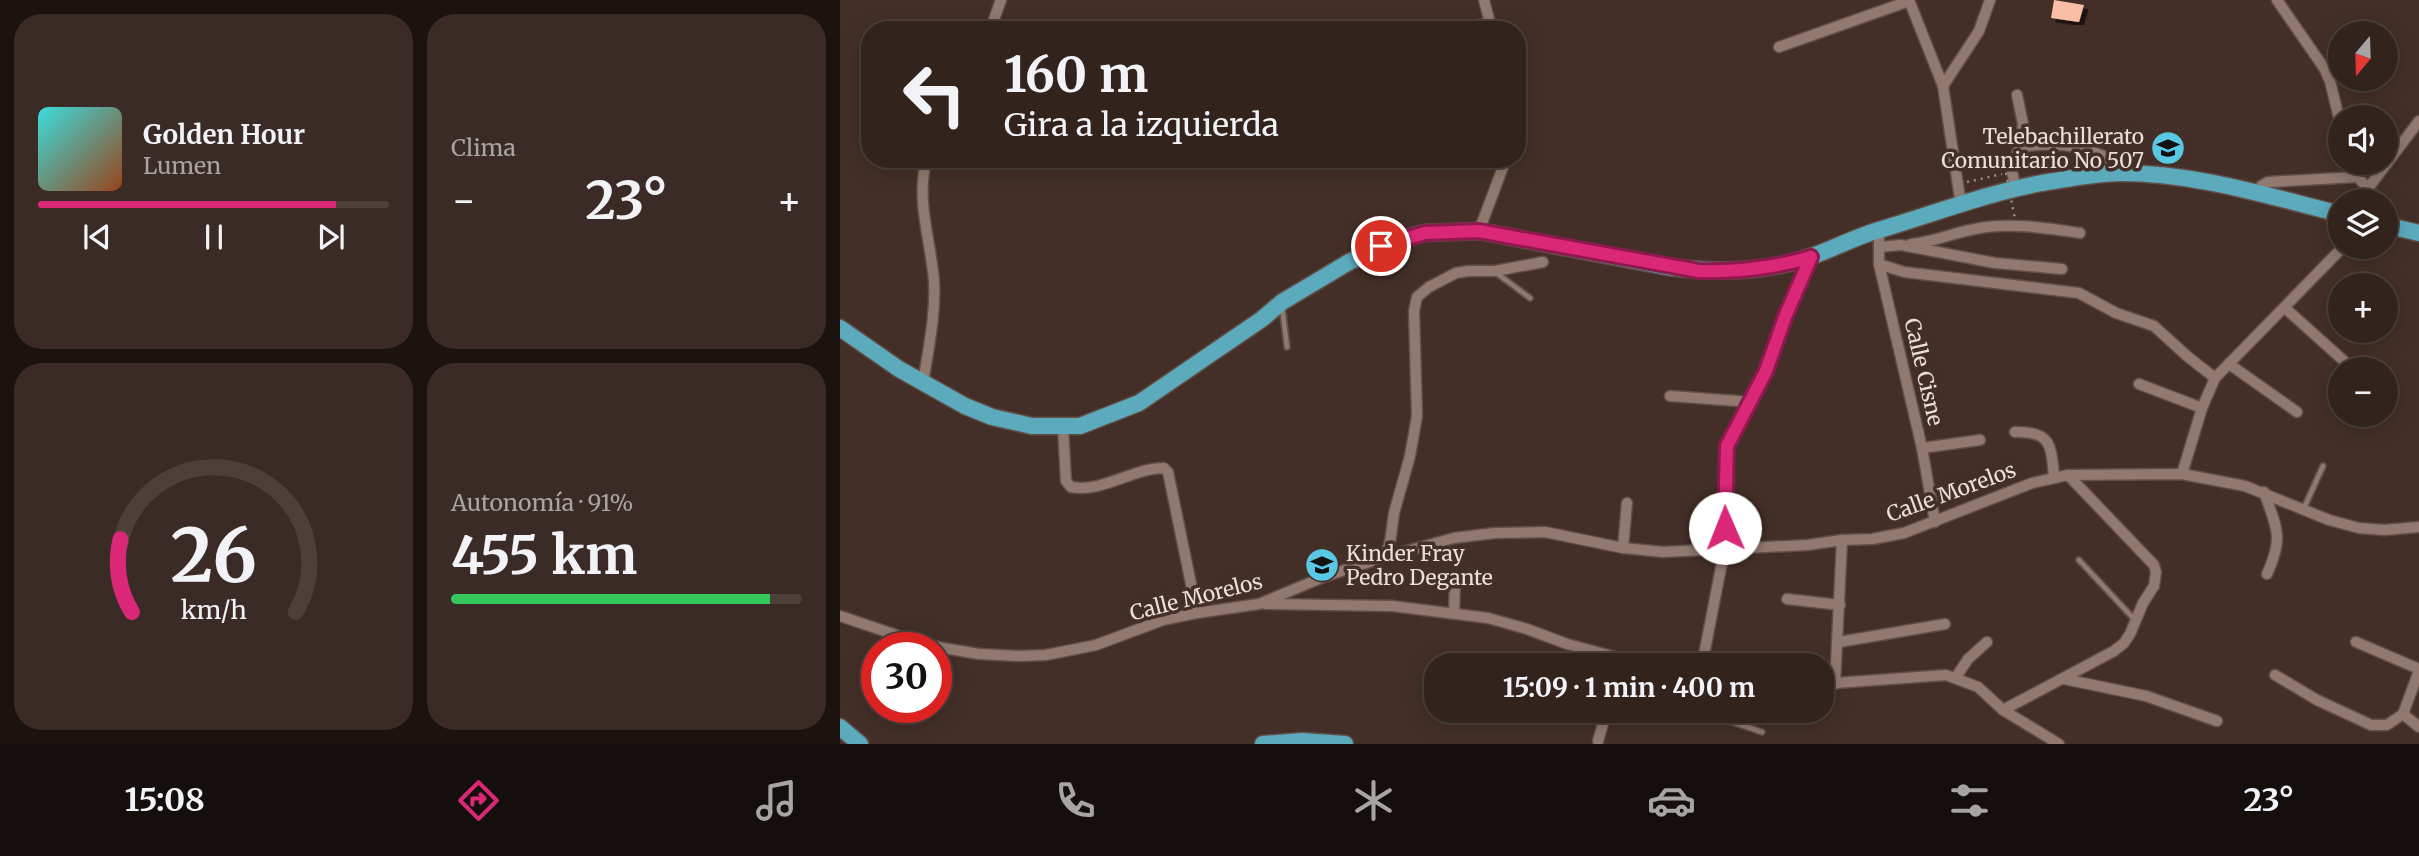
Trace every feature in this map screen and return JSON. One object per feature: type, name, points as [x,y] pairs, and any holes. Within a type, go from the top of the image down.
[{"type":"main road","points":[[840,328],[899,369],[965,406],[992,417],[1032,426],[1080,426],[1139,403],[1262,319],[1282,302],[1359,257],[1395,241],[1425,233],[1479,231],[1699,271],[1729,272],[1789,264],[1879,230],[2016,189],[2098,175],[2141,174],[2204,182],[2328,211]]},
{"type":"main road","points":[[2398,226],[2419,233]]},
{"type":"main road","points":[[840,727],[860,744]]},
{"type":"main road","points":[[1262,744],[1302,741],[1345,744]]},
{"type":"street","points":[[993,21],[1001,0]]},
{"type":"street","points":[[1484,0],[1489,21]]},
{"type":"street","points":[[1779,47],[1909,0],[1943,86],[1961,205]]},
{"type":"street","points":[[1943,86],[1979,31],[1990,0]]},
{"type":"street","points":[[2277,0],[2324,68],[2336,105]]},
{"type":"street","points":[[2016,189],[2011,166],[2020,147],[2023,124],[2017,95]]},
{"type":"street","points":[[2259,194],[2262,186],[2268,182],[2357,177],[2369,187],[2419,121]]},
{"type":"street","points":[[2020,147],[2059,143],[2082,147],[2141,174]]},
{"type":"street","points":[[923,383],[933,317],[934,284],[921,182],[925,168]]},
{"type":"street","points":[[1479,231],[1503,168]]},
{"type":"street","points":[[1879,247],[1933,241],[1975,229],[1999,227],[2049,228],[2080,233]]},
{"type":"street","name":"Calle Cisne","points":[[1879,230],[1878,264],[1922,447],[1935,522]]},
{"type":"street","points":[[1901,245],[1995,263],[2062,269]]},
{"type":"street","points":[[1704,653],[1726,547],[1724,489],[1727,446],[1766,371],[1785,317],[1811,257]]},
{"type":"street","points":[[2182,474],[2202,408],[2215,378],[2332,259]]},
{"type":"street","points":[[1385,557],[1417,416],[1414,311],[1418,297],[1429,287],[1456,273],[1495,271],[1543,262]]},
{"type":"street","points":[[1878,264],[1903,272],[2079,293],[2116,313],[2154,326],[2215,378]]},
{"type":"street","points":[[2285,308],[2340,357]]},
{"type":"street","points":[[2229,364],[2297,412]]},
{"type":"street","points":[[2139,384],[2202,408]]},
{"type":"street","points":[[1670,396],[1751,402]]},
{"type":"street","points":[[1063,427],[1066,481],[1071,487],[1088,487],[1149,469],[1164,468],[1168,471],[1197,612]]},
{"type":"street","points":[[2015,432],[2032,431],[2040,434],[2052,449],[2054,476]]},
{"type":"street","points":[[1922,447],[1980,440]]},
{"type":"street","name":"Calle Morelos","points":[[840,616],[899,636],[979,654],[1020,656],[1071,651],[1197,612],[1259,604],[1326,576],[1454,538],[1496,533],[1545,532],[1623,548],[1663,552],[1872,539],[1904,533],[2032,483],[2068,475],[2182,474],[2245,486],[2329,520],[2359,527],[2384,530],[2419,527]]},
{"type":"street","points":[[2003,710],[2115,651],[2124,643],[2154,586],[2157,572],[2154,565],[2068,475]]},
{"type":"street","points":[[2264,492],[2279,539],[2277,554],[2267,574]]},
{"type":"street","points":[[1623,548],[1627,503]]},
{"type":"street","points":[[1842,540],[1835,684],[1933,674],[1956,677],[1978,687],[2003,710],[2059,744]]},
{"type":"street","points":[[1454,581],[1454,614]]},
{"type":"street","points":[[1787,599],[1840,605]]},
{"type":"street","points":[[1259,604],[1392,606],[1488,618],[1527,628],[1594,653]]},
{"type":"street","points":[[1839,642],[1945,624]]},
{"type":"street","points":[[1956,677],[1968,659],[1987,642]]},
{"type":"street","points":[[2275,676],[2317,700],[2371,725],[2387,725],[2403,714],[2419,670],[2356,642]]},
{"type":"street","points":[[2064,679],[2146,696],[2217,721]]},
{"type":"street","points":[[2403,714],[2419,727]]},
{"type":"street","points":[[1598,741],[1603,723]]},
{"type":"lane","points":[[1495,271],[1530,298]]},
{"type":"lane","points":[[1282,302],[1287,347]]},
{"type":"lane","points":[[2304,508],[2323,466]]},
{"type":"lane","points":[[2079,560],[2135,621]]},
{"type":"lane","points":[[1735,723],[1762,732]]},
{"type":"path","points":[[1957,184],[2006,173],[2015,219]]},
{"type":"building","points":[[2054,0],[2084,5],[2079,22],[2051,18]]},
{"type":"place","name":"Telebachillerato Comunitario No 507","points":[[2168,148]]},
{"type":"place","name":"Kinder Fray Pedro Degante","points":[[1322,565]]},
{"type":"route","points":[[1381,246],[1425,233],[1479,231],[1699,271],[1729,272],[1789,264],[1811,257],[1785,317],[1766,371],[1727,446],[1725,528]]}]
